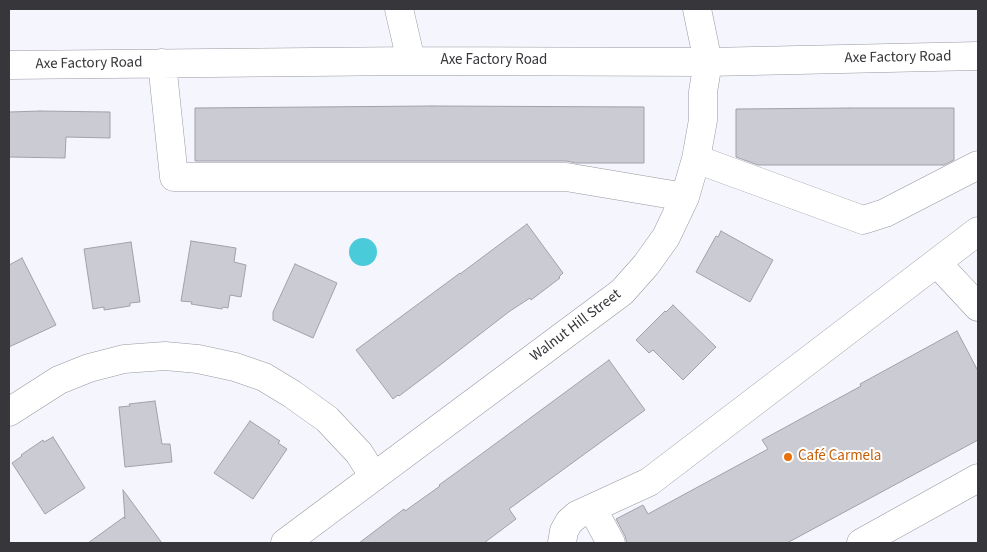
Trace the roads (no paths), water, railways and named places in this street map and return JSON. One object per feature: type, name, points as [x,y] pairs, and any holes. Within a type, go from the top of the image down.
[{"type":"street","points":[[400,9],[411,61]]},
{"type":"street","name":"Walnut Hill Street","points":[[285,543],[622,292],[646,265],[666,237],[685,197],[696,159],[703,120],[703,92],[708,62],[697,9]]},
{"type":"street","name":"Axe Factory Road","points":[[9,65],[411,61],[708,62],[978,56]]},
{"type":"street","points":[[162,63],[174,177],[566,177],[685,197]]},
{"type":"street","points":[[696,159],[863,220],[885,212],[978,165]]},
{"type":"street","points":[[562,543],[564,531],[569,522],[577,515],[649,482],[978,231]]},
{"type":"street","points":[[937,263],[978,307]]},
{"type":"street","points":[[9,412],[59,380],[89,368],[124,358],[165,356],[198,359],[235,367],[264,377],[292,394],[327,420],[359,453],[374,476]]},
{"type":"street","points":[[861,543],[978,478]]},
{"type":"street","points":[[592,508],[611,543]]},
{"type":"water","points":[[363,238],[373,242],[377,252],[373,262],[363,266],[353,262],[349,252],[353,242]]},
{"type":"place","name":"Café Carmela","points":[[788,457]]}]
